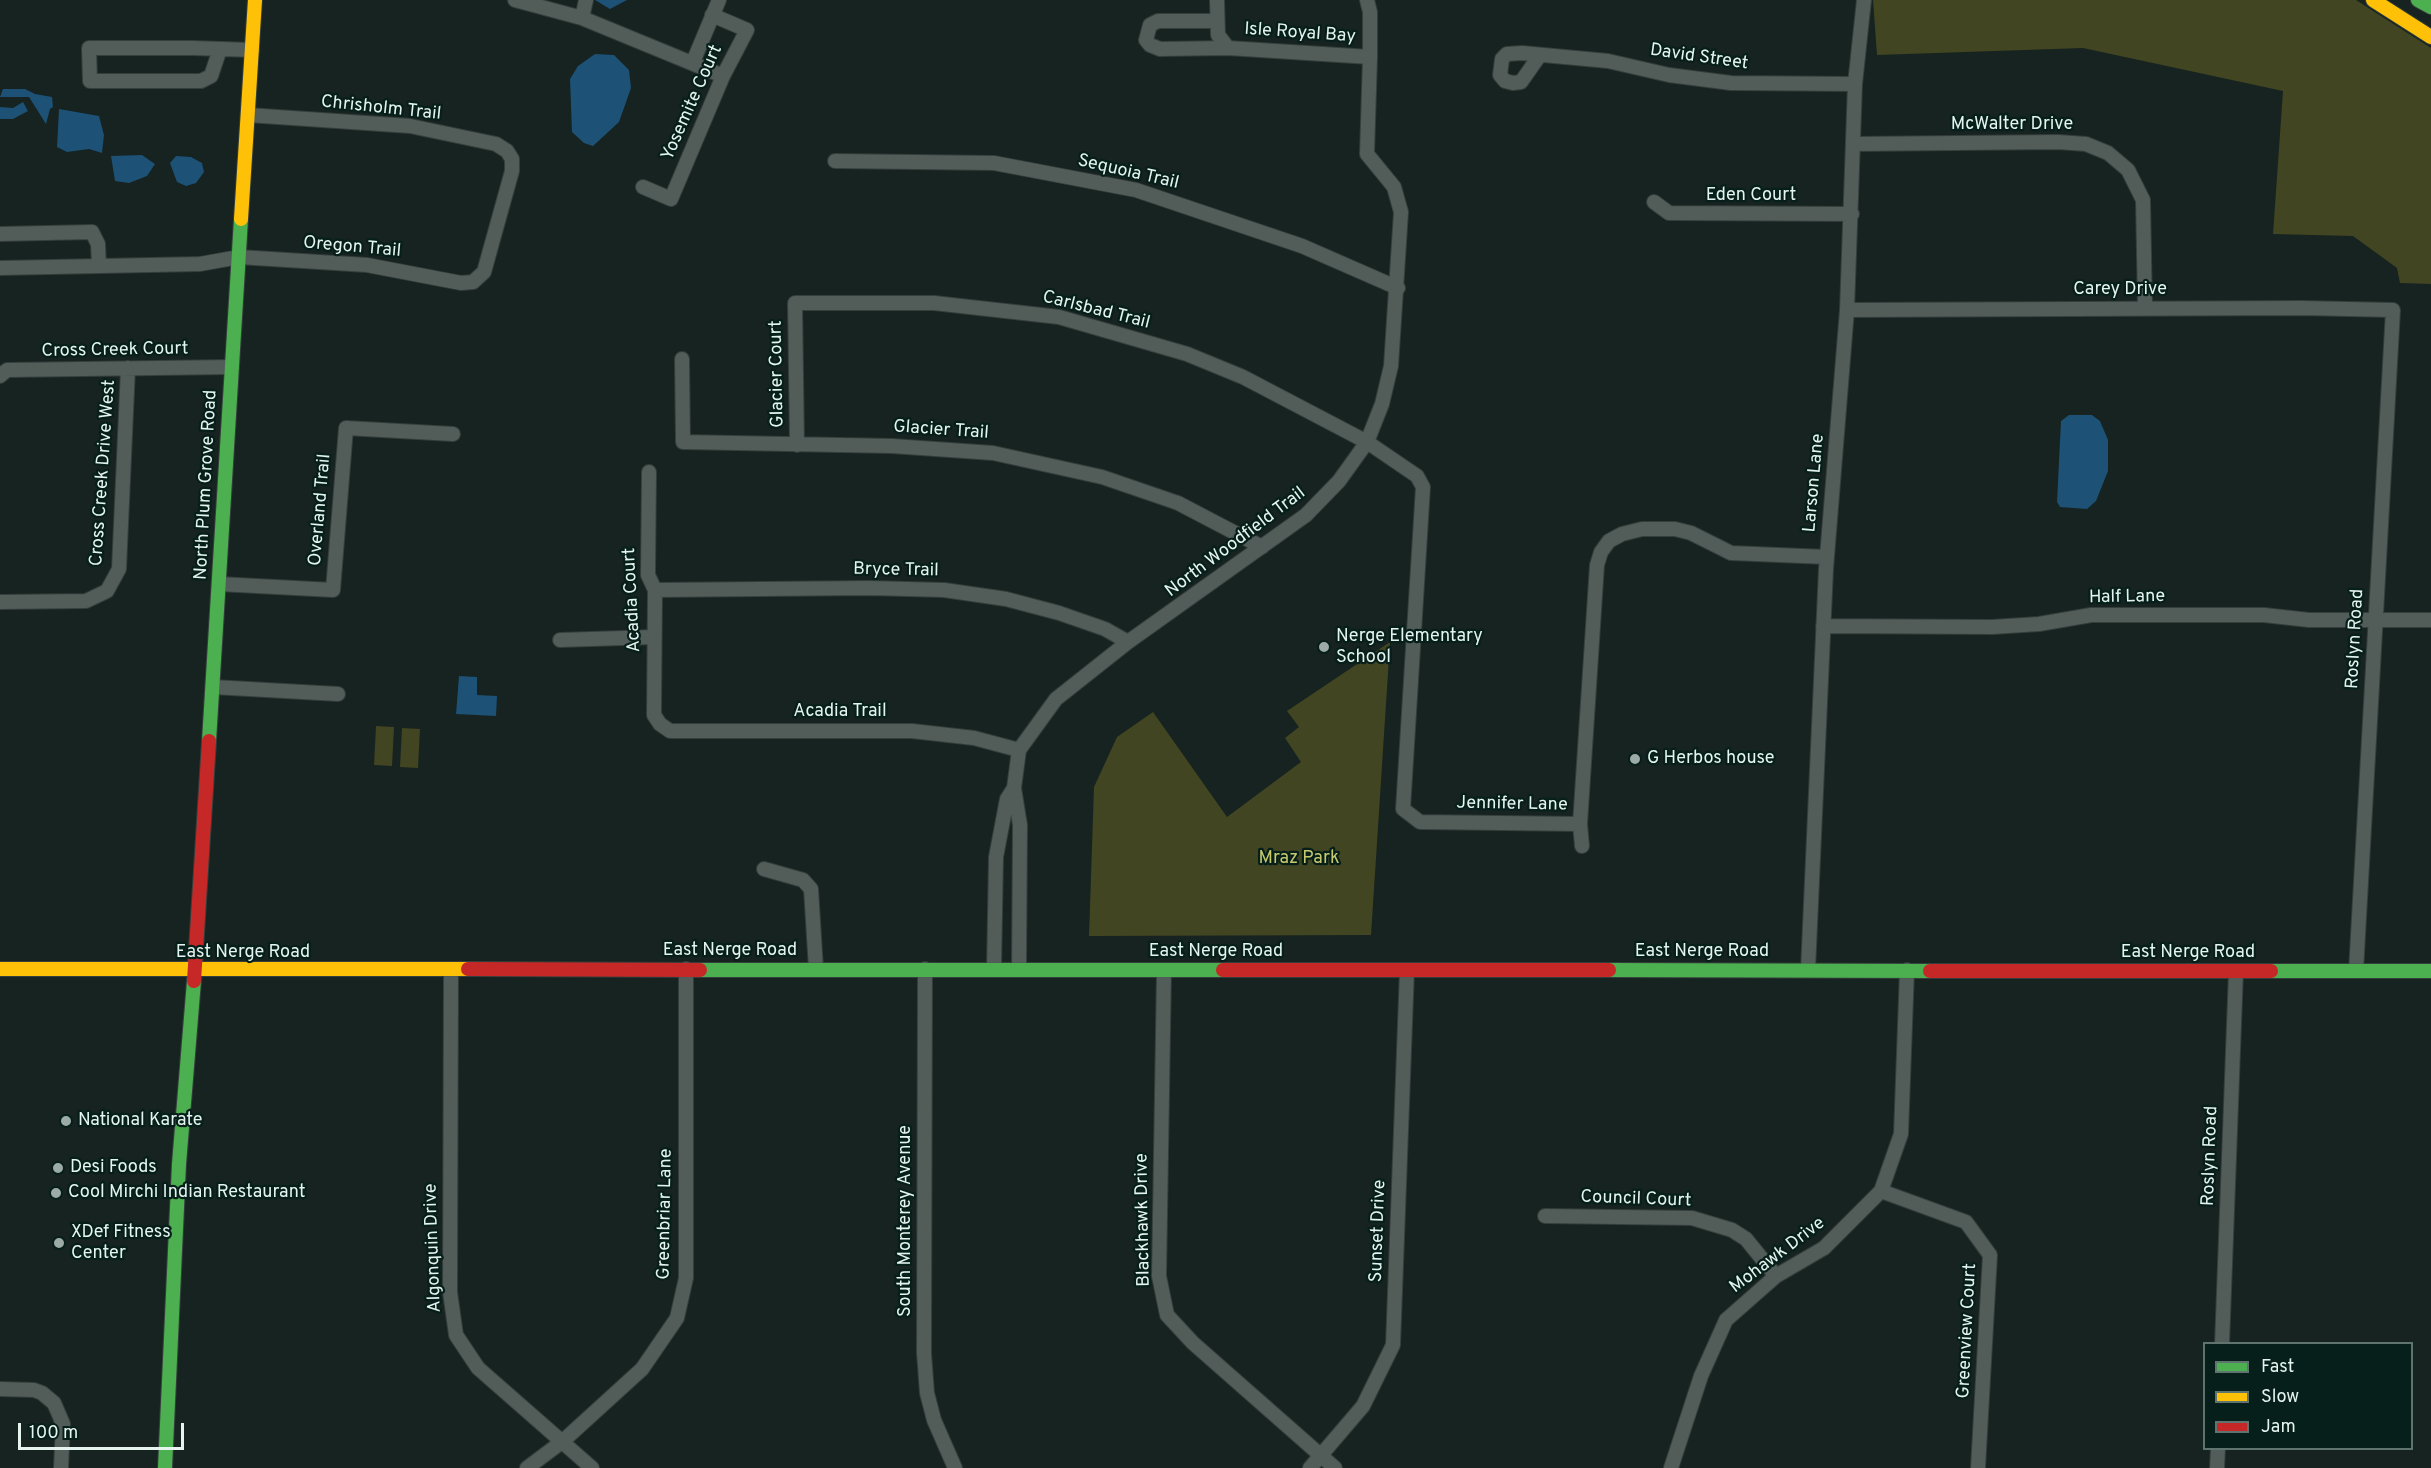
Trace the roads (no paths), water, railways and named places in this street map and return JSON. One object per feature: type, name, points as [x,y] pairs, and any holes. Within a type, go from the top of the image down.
[{"type":"main road","name":"North Plum Grove Road","points":[[165,1468],[179,1166],[195,971],[255,0]]},
{"type":"main road","points":[[2373,0],[2431,37]]},
{"type":"main road","points":[[2418,0],[2431,7]]},
{"type":"main road","name":"East Nerge Road","points":[[0,969],[195,971],[1164,969],[2431,971]]},
{"type":"street","points":[[515,0],[582,18],[723,75]]},
{"type":"street","points":[[582,18],[586,0]]},
{"type":"street","name":"Yosemite Court","points":[[693,62],[718,0]]},
{"type":"street","name":"Isle Royal Bay","points":[[1217,0],[1218,34],[1228,48]]},
{"type":"street","name":"North Woodfield Trail","points":[[1019,969],[1020,825],[1014,788],[1019,750],[1056,699],[1128,642],[1286,531],[1322,500],[1367,442],[1382,404],[1391,366],[1398,288],[1400,205],[1394,187],[1370,160],[1366,148],[1370,57],[1370,12],[1367,0]]},
{"type":"street","name":"Larson Lane","points":[[1808,970],[1823,626],[1847,310],[1855,84],[1864,0]]},
{"type":"street","name":"Yosemite Court","points":[[643,187],[671,199],[723,75],[747,30],[712,15]]},
{"type":"street","name":"Isle Royal Bay","points":[[1217,21],[1158,21],[1150,25],[1146,40],[1150,45],[1160,49],[1228,48],[1370,57]]},
{"type":"street","points":[[220,49],[211,76],[201,81],[90,81],[89,48],[220,49],[252,50]]},
{"type":"street","name":"David Street","points":[[1540,55],[1608,61],[1668,75],[1731,83],[1855,84]]},
{"type":"street","name":"Chrisholm Trail","points":[[248,115],[410,126],[496,144],[507,151],[512,159],[512,171],[491,256],[484,272],[473,282],[461,283]]},
{"type":"street","name":"McWalter Drive","points":[[1854,144],[2058,142],[2086,144],[2108,153],[2128,170],[2144,201],[2145,308]]},
{"type":"street","name":"Sequoia Trail","points":[[835,160],[994,163],[1136,190],[1302,246],[1398,288]]},
{"type":"street","name":"Eden Court","points":[[1654,202],[1669,213],[1852,214]]},
{"type":"street","points":[[0,234],[92,232],[98,244],[99,266]]},
{"type":"street","name":"Oregon Trail","points":[[0,268],[200,264],[239,257],[368,265],[461,283]]},
{"type":"street","name":"Carlsbad Trail","points":[[795,303],[934,303],[1059,317],[1187,354],[1243,377],[1367,442]]},
{"type":"street","name":"Glacier Court","points":[[795,303],[797,445]]},
{"type":"street","name":"Carey Drive","points":[[1847,310],[2145,308],[2393,310]]},
{"type":"street","name":"Roslyn Road","points":[[2356,971],[2393,310]]},
{"type":"street","name":"Glacier Trail","points":[[682,359],[683,442],[962,449],[1059,466],[1178,502],[1262,547]]},
{"type":"street","name":"Cross Creek Court","points":[[0,376],[7,370],[232,367]]},
{"type":"street","name":"Cross Creek Drive West","points":[[0,602],[87,601],[107,591],[119,569],[128,368]]},
{"type":"street","name":"Overland Trail","points":[[219,584],[333,590],[346,428],[453,434]]},
{"type":"street","name":"Jennifer Lane","points":[[1367,442],[1417,476],[1423,487],[1403,809],[1420,822],[1580,824],[1597,565],[1601,552],[1609,541],[1622,534],[1642,529],[1675,529],[1691,533],[1731,554],[1827,557]]},
{"type":"street","name":"Acadia Court","points":[[649,472],[648,575],[655,590],[654,715],[660,724]]},
{"type":"street","name":"Bryce Trail","points":[[655,590],[869,588],[944,590],[1006,599],[1049,610],[1105,629],[1128,642]]},
{"type":"street","name":"Half Lane","points":[[1823,626],[1992,627],[2039,624],[2091,615],[2264,615],[2309,620],[2431,620]]},
{"type":"street","points":[[560,640],[654,637]]},
{"type":"street","points":[[213,687],[338,694]]},
{"type":"street","name":"Acadia Trail","points":[[660,724],[670,731],[912,731],[974,738],[1019,750]]},
{"type":"street","name":"North Woodfield Trail","points":[[994,969],[996,857],[1007,798],[1014,788]]},
{"type":"street","points":[[1580,824],[1582,846]]},
{"type":"street","points":[[764,869],[803,880],[811,889],[816,969]]},
{"type":"street","name":"Algonquin Drive","points":[[451,969],[450,1292],[456,1335],[478,1368],[592,1468]]},
{"type":"street","name":"Greenbriar Lane","points":[[527,1468],[563,1441],[642,1369],[677,1318],[686,1278],[686,969]]},
{"type":"street","name":"South Monterey Avenue","points":[[925,969],[924,1353],[927,1393],[934,1420],[956,1468]]},
{"type":"street","name":"Blackhawk Drive","points":[[1164,969],[1159,1276],[1167,1315],[1193,1343],[1335,1468]]},
{"type":"street","name":"Sunset Drive","points":[[1310,1468],[1363,1406],[1393,1345],[1407,970]]},
{"type":"street","name":"Mohawk Drive","points":[[1671,1468],[1701,1376],[1726,1320],[1776,1276],[1824,1248],[1881,1191],[1901,1134],[1907,970]]},
{"type":"street","name":"Roslyn Road","points":[[2222,1342],[2236,971]]},
{"type":"street","name":"Greenview Court","points":[[1881,1191],[1966,1222],[1990,1255],[1978,1468]]},
{"type":"street","name":"Council Court","points":[[1545,1216],[1692,1218],[1732,1230],[1746,1239],[1776,1276]]},
{"type":"street","points":[[0,1389],[24,1389],[42,1393],[60,1414],[63,1431],[61,1468]]},
{"type":"street","points":[[2217,1450],[2217,1468]]},
{"type":"water","points":[[595,0],[627,0],[610,9]]},
{"type":"water","points":[[595,54],[614,55],[629,70],[631,88],[619,122],[593,146],[584,143],[572,132],[570,79],[578,66]]},
{"type":"water","points":[[3,89],[25,89],[35,94],[52,97],[53,107],[50,109],[46,124],[29,97],[0,97]]},
{"type":"water","points":[[23,102],[28,111],[13,119],[0,119],[0,107],[13,108]]},
{"type":"water","points":[[59,109],[99,116],[104,135],[102,153],[89,149],[67,152],[57,147]]},
{"type":"water","points":[[142,155],[155,164],[147,176],[129,183],[115,181],[111,156]]},
{"type":"water","points":[[176,156],[191,157],[202,163],[204,172],[196,183],[186,186],[177,182],[170,163]]},
{"type":"water","points":[[2069,415],[2092,415],[2100,421],[2108,440],[2108,471],[2096,501],[2087,509],[2060,507],[2057,502],[2061,421]]},
{"type":"water","points":[[459,676],[477,677],[477,695],[497,696],[496,716],[456,714]]},
{"type":"place","name":"Nerge Elementary School","points":[[1324,647]]},
{"type":"place","name":"G Herbos house","points":[[1635,759]]},
{"type":"place","name":"National Karate","points":[[66,1121]]},
{"type":"place","name":"Desi Foods","points":[[58,1168]]},
{"type":"place","name":"Cool Mirchi Indian Restaurant","points":[[56,1193]]},
{"type":"place","name":"XDef Fitness Center","points":[[59,1243]]},
{"type":"park label","name":"Mraz Park","points":[[1299,859]]}]
